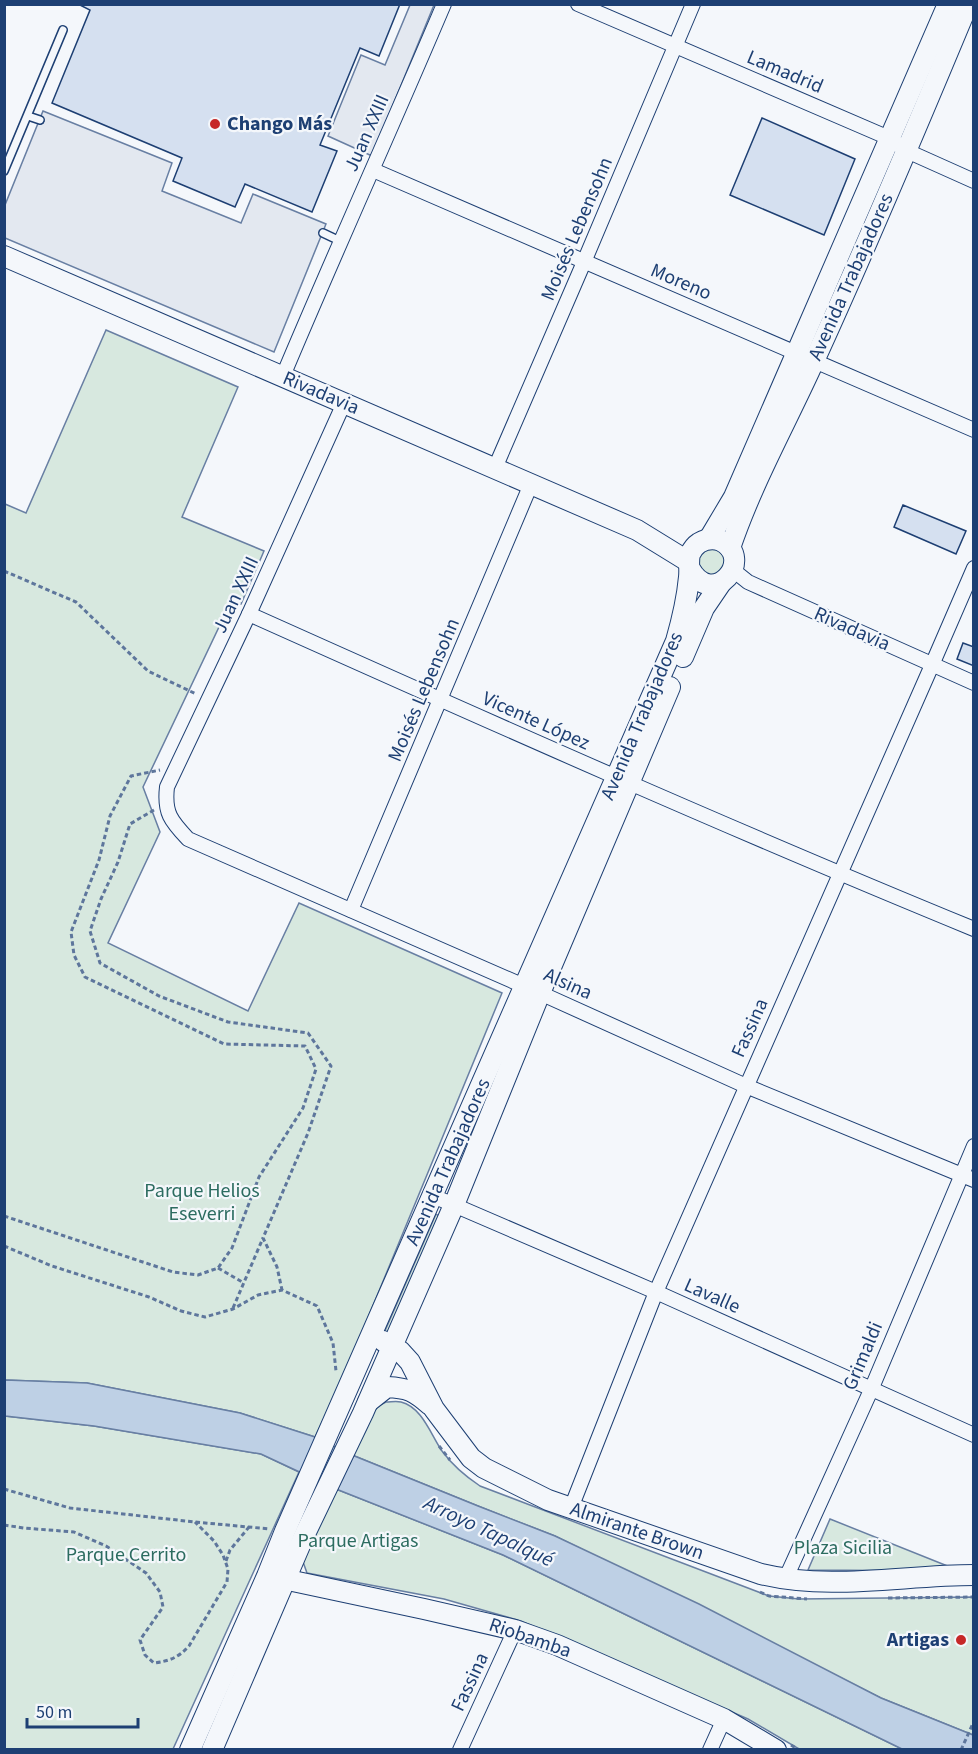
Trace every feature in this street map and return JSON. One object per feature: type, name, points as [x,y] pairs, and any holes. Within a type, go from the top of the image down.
[{"type":"main road","name":"Avenida Trabajadores","points":[[730,548],[889,138],[948,4]]},
{"type":"main road","name":"Avenida Trabajadores","points":[[705,540],[735,496],[907,151],[968,4]]},
{"type":"main road","name":"Rivadavia","points":[[4,256],[637,530],[673,539],[705,540]]},
{"type":"main road","name":"Rivadavia","points":[[637,530],[690,566]]},
{"type":"main road","points":[[705,540],[717,540],[730,548],[735,562],[727,576],[714,585],[700,581],[690,566],[690,554],[694,547],[705,540]]},
{"type":"main road","name":"Avenida Trabajadores","points":[[623,781],[676,641],[685,610],[690,566]]},
{"type":"main road","name":"Avenida Trabajadores","points":[[212,1749],[276,1578],[287,1532],[372,1334],[433,1196],[532,989],[623,781],[704,608],[727,576]]},
{"type":"main road","name":"Avenida Trabajadores","points":[[287,1532],[366,1408],[454,1205],[532,989]]},
{"type":"main road","name":"Almirante Brown","points":[[372,1334],[400,1351],[410,1362],[434,1409],[471,1458],[484,1468],[548,1500],[761,1574],[785,1580],[813,1582],[974,1575]]},
{"type":"main road","points":[[366,1408],[387,1387],[416,1392],[434,1409]]},
{"type":"main road","name":"Avenida Trabajadores","points":[[190,1749],[276,1578]]},
{"type":"main road","name":"Riobamba","points":[[276,1578],[424,1608],[515,1630],[557,1645],[724,1719],[776,1749]]},
{"type":"street","name":"Juan XXIII","points":[[283,376],[444,4]]},
{"type":"street","name":"Lamadrid","points":[[578,4],[889,138],[907,151],[974,181]]},
{"type":"street","name":"Moisés Lebensohn","points":[[495,468],[693,4]]},
{"type":"street","name":"Moreno","points":[[373,170],[974,430]]},
{"type":"street","name":"Juan XXIII","points":[[165,803],[167,787],[249,614],[344,403]]},
{"type":"street","name":"Moisés Lebensohn","points":[[351,910],[531,484]]},
{"type":"street","name":"Fassina","points":[[571,1508],[656,1292],[974,568]]},
{"type":"street","name":"Rivadavia","points":[[727,576],[748,582],[974,682]]},
{"type":"street","name":"Vicente López","points":[[249,614],[623,781],[974,929]]},
{"type":"street","name":"Alsina","points":[[165,803],[173,823],[188,839],[532,989],[746,1086],[967,1178]]},
{"type":"street","name":"Grimaldi","points":[[785,1580],[967,1178],[974,1146]]},
{"type":"street","name":"Lavalle","points":[[433,1196],[656,1292],[974,1435]]},
{"type":"street","name":"Fassina","points":[[460,1749],[515,1630]]},
{"type":"street","points":[[710,1749],[724,1719]]},
{"type":"lane","points":[[4,171],[63,30]]},
{"type":"lane","points":[[27,116],[40,120]]},
{"type":"lane","points":[[323,233],[340,241]]},
{"type":"path","points":[[4,571],[76,602],[148,671],[209,700]]},
{"type":"path","points":[[4,1216],[173,1272],[198,1275],[218,1268],[232,1248],[259,1177],[303,1108],[316,1069],[305,1046],[224,1044],[85,977],[74,955],[71,932],[99,860],[110,816],[131,776],[177,766]]},
{"type":"path","points":[[165,803],[130,824],[118,862],[101,899],[90,931],[100,963],[159,996],[228,1022],[308,1033],[331,1066],[308,1133],[233,1309]]},
{"type":"path","points":[[262,1238],[277,1267],[282,1290]]},
{"type":"path","points":[[4,1246],[52,1266],[149,1297],[181,1311],[205,1317],[233,1309],[258,1295],[282,1290],[317,1305],[333,1343],[337,1377]]},
{"type":"path","points":[[218,1268],[244,1283]]},
{"type":"path","points":[[4,1489],[70,1508],[287,1532]]},
{"type":"path","points":[[4,1525],[74,1533],[106,1546],[146,1573],[160,1592],[163,1607],[140,1640],[146,1655],[154,1662],[168,1661],[181,1655],[189,1646],[227,1581],[226,1563],[214,1541],[195,1522]]},
{"type":"path","points":[[226,1563],[230,1550],[249,1527]]},
{"type":"path","points":[[961,1749],[974,1721]]},
{"type":"green space","name":"Parque Helios Eseverri","points":[[106,330],[238,387],[182,517],[264,551],[241,604],[229,606],[143,787],[160,832],[108,943],[248,1011],[299,903],[502,993],[339,1388],[315,1437],[240,1413],[87,1383],[5,1380],[5,504],[26,513]]},
{"type":"green space","points":[[711,546],[725,553],[726,568],[710,577],[698,568],[699,554]]},
{"type":"green space","points":[[436,1214],[439,1216],[387,1334],[384,1333]]},
{"type":"green space","name":"Parque Artigas","points":[[386,1402],[401,1402],[415,1410],[446,1456],[480,1486],[769,1596],[799,1599],[973,1597],[973,1735],[881,1698],[555,1536],[352,1455],[376,1407]]},
{"type":"green space","name":"Parque Cerrito","points":[[5,1416],[94,1426],[261,1454],[299,1472],[173,1749],[5,1750]]},
{"type":"green space","name":"Parque Artigas","points":[[336,1489],[503,1555],[902,1749],[799,1749],[748,1719],[521,1621],[444,1599],[307,1573],[302,1559]]},
{"type":"green space","name":"Plaza Sicilia","points":[[830,1519],[960,1571],[808,1570]]},
{"type":"shaded area","points":[[410,5],[434,5],[372,156],[328,136],[361,55],[385,65]]},
{"type":"shaded area","points":[[43,111],[172,163],[162,191],[241,223],[253,194],[326,224],[274,352],[5,238],[5,205]]},
{"type":"water","name":"Arroyo Tapalqué","points":[[5,1380],[87,1383],[240,1413],[315,1437],[352,1455],[555,1536],[699,1604],[881,1698],[973,1735],[973,1749],[902,1749],[503,1555],[336,1489],[261,1454],[94,1426],[5,1416]]},
{"type":"building","name":"Chango Más","points":[[78,4],[400,4],[379,56],[360,48],[320,145],[337,151],[312,212],[245,184],[235,207],[173,181],[182,158],[52,103],[90,10]]},
{"type":"building","points":[[762,118],[855,159],[824,235],[730,195]]},
{"type":"building","points":[[903,505],[966,531],[956,554],[894,527]]},
{"type":"building","points":[[963,643],[974,647],[974,666],[957,659]]},
{"type":"place","name":"Chango Más","points":[[215,124]]},
{"type":"place","name":"Artigas","points":[[961,1640]]}]
